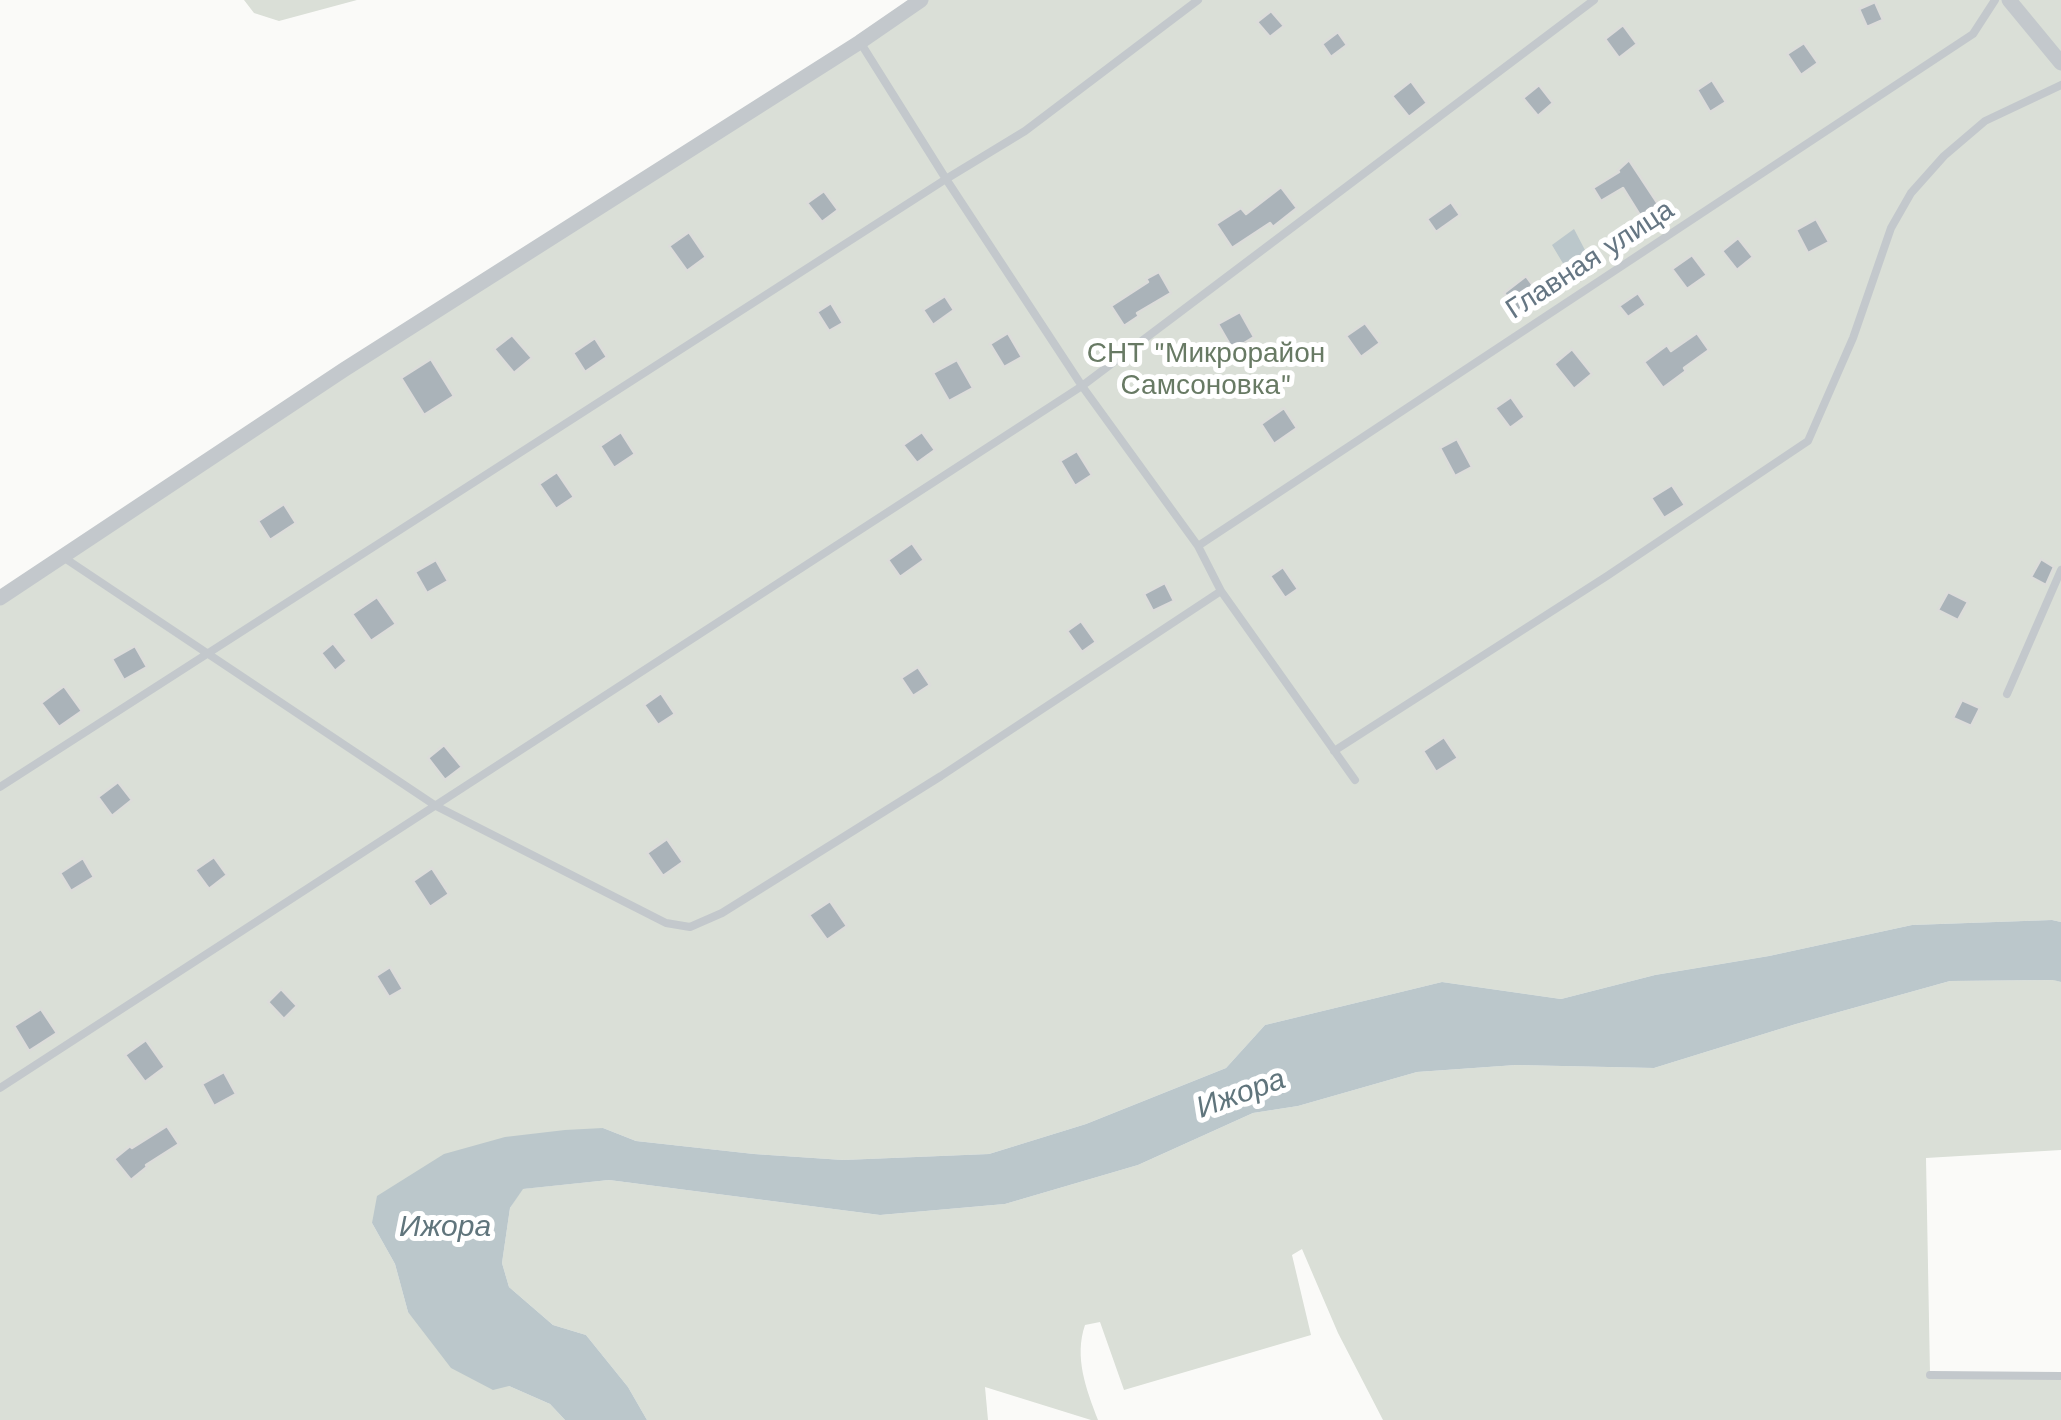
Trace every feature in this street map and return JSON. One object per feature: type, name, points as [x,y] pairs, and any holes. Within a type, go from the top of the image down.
[{"type":"street","points":[[0,598],[334,376],[921,0]]},
{"type":"street","points":[[2009,0],[2054,42],[2061,63]]},
{"type":"lane","points":[[0,788],[1025,131],[1198,0]]},
{"type":"lane","points":[[0,1088],[1082,386],[1594,0]]},
{"type":"lane","name":"Главная улица","points":[[1198,546],[1973,34],[1994,0]]},
{"type":"lane","points":[[860,42],[1082,386],[1198,546],[1221,591],[1355,780]]},
{"type":"lane","points":[[1334,751],[1808,441],[1853,338],[1892,228],[1910,193],[1944,156],[1985,121],[2061,85]]},
{"type":"lane","points":[[63,557],[436,806],[666,923],[690,927],[722,913],[924,787],[1221,591]]},
{"type":"lane","points":[[2006,694],[2061,570]]},
{"type":"lane","points":[[1930,1375],[2061,1376]]},
{"type":"green space","points":[[244,0],[357,0],[279,21],[254,13]]},
{"type":"green space","name":"СНТ \"Микрорайон Самсоновка\"","points":[[921,0],[2061,0],[2061,922],[1912,925],[1769,956],[1655,975],[1561,999],[1442,982],[1265,1025],[1226,1068],[1086,1124],[989,1154],[843,1160],[636,1141],[603,1128],[372,1223],[395,1264],[408,1312],[509,1386],[550,1404],[565,1420],[0,1420],[0,598]]},
{"type":"green space","points":[[1950,981],[2061,982],[2061,1150],[1926,1158],[1930,1374],[2061,1376],[2061,1420],[1383,1420],[1338,1333],[1302,1249],[1292,1255],[1311,1335],[1124,1390],[1100,1322],[1085,1325],[1081,1361],[1098,1420],[985,1387],[988,1420],[647,1420],[628,1387],[586,1335],[553,1325],[509,1287],[502,1263],[510,1208],[522,1189],[609,1180],[880,1215],[1005,1204],[1138,1165],[1253,1113],[1298,1106],[1417,1072],[1516,1065],[1654,1068]]},
{"type":"water","points":[[1574,229],[1586,252],[1564,265],[1552,245]]},
{"type":"water","name":"Ижора","points":[[2061,922],[2061,982],[1950,981],[1654,1068],[1516,1065],[1417,1072],[1298,1106],[1253,1113],[1138,1165],[1005,1204],[880,1215],[609,1180],[523,1189],[510,1208],[502,1263],[509,1287],[553,1325],[586,1335],[628,1387],[647,1420],[565,1420],[550,1404],[509,1386],[493,1390],[451,1368],[408,1312],[395,1264],[372,1223],[377,1196],[444,1154],[505,1137],[603,1128],[636,1141],[843,1160],[989,1154],[1086,1124],[1226,1068],[1265,1025],[1442,982],[1561,999],[1655,975],[1769,956],[1912,925]]},
{"type":"building","points":[[1875,2],[1883,20],[1867,27],[1859,9]]},
{"type":"building","points":[[1271,11],[1284,26],[1270,37],[1257,22]]},
{"type":"building","points":[[1623,25],[1637,44],[1619,58],[1605,39]]},
{"type":"building","points":[[1338,32],[1347,45],[1331,57],[1322,44]]},
{"type":"building","points":[[1804,43],[1818,63],[1801,75],[1787,54]]},
{"type":"building","points":[[1712,80],[1726,102],[1710,112],[1697,90]]},
{"type":"building","points":[[1411,81],[1427,103],[1409,117],[1392,96]]},
{"type":"building","points":[[1539,85],[1553,103],[1538,116],[1523,98]]},
{"type":"building","points":[[1629,160],[1664,213],[1646,225],[1623,188],[1601,201],[1593,188],[1619,172]]},
{"type":"building","points":[[1281,187],[1297,208],[1273,227],[1270,223],[1232,248],[1216,224],[1241,208],[1246,214]]},
{"type":"building","points":[[824,191],[838,210],[822,222],[807,203]]},
{"type":"building","points":[[1451,202],[1460,215],[1436,232],[1427,219]]},
{"type":"building","points":[[1816,219],[1829,242],[1808,253],[1796,230]]},
{"type":"building","points":[[689,232],[706,257],[687,271],[669,246]]},
{"type":"building","points":[[1738,238],[1753,257],[1737,270],[1722,251]]},
{"type":"building","points":[[1692,255],[1707,275],[1687,289],[1672,269]]},
{"type":"building","points":[[1159,272],[1171,293],[1137,313],[1139,316],[1124,326],[1111,306]]},
{"type":"building","points":[[1526,276],[1541,296],[1519,312],[1504,293]]},
{"type":"building","points":[[1638,293],[1646,305],[1628,317],[1619,306]]},
{"type":"building","points":[[945,296],[954,310],[933,325],[923,310]]},
{"type":"building","points":[[831,303],[843,323],[829,331],[817,312]]},
{"type":"building","points":[[1240,312],[1254,337],[1233,350],[1218,324]]},
{"type":"building","points":[[1365,323],[1380,343],[1361,357],[1346,336]]},
{"type":"building","points":[[1008,333],[1022,357],[1004,367],[990,344]]},
{"type":"building","points":[[1697,333],[1709,350],[1663,388],[1644,362],[1667,345],[1671,351]]},
{"type":"building","points":[[512,335],[532,358],[514,373],[494,349]]},
{"type":"building","points":[[595,338],[607,357],[585,372],[573,353]]},
{"type":"building","points":[[1572,349],[1592,374],[1574,389],[1554,364]]},
{"type":"building","points":[[431,359],[454,396],[424,415],[401,378]]},
{"type":"building","points":[[957,360],[973,388],[949,401],[933,373]]},
{"type":"building","points":[[1511,397],[1525,417],[1510,428],[1495,408]]},
{"type":"building","points":[[1284,408],[1297,428],[1274,444],[1261,424]]},
{"type":"building","points":[[621,432],[635,454],[614,468],[600,446]]},
{"type":"building","points":[[922,432],[935,450],[917,463],[903,445]]},
{"type":"building","points":[[1457,439],[1472,467],[1455,476],[1440,448]]},
{"type":"building","points":[[1077,451],[1092,475],[1075,486],[1060,461]]},
{"type":"building","points":[[557,472],[574,497],[556,509],[539,484]]},
{"type":"building","points":[[1672,485],[1685,505],[1664,518],[1651,498]]},
{"type":"building","points":[[284,504],[296,523],[270,540],[258,521]]},
{"type":"building","points":[[912,543],[924,560],[900,577],[888,560]]},
{"type":"building","points":[[2041,559],[2054,567],[2046,585],[2031,577]]},
{"type":"building","points":[[436,560],[448,581],[427,593],[415,572]]},
{"type":"building","points":[[1283,567],[1298,589],[1285,598],[1270,576]]},
{"type":"building","points":[[1165,583],[1174,601],[1153,611],[1144,594]]},
{"type":"building","points":[[1948,592],[1968,602],[1958,620],[1938,610]]},
{"type":"building","points":[[377,597],[396,624],[371,641],[352,614]]},
{"type":"building","points":[[1081,621],[1096,642],[1082,652],[1067,631]]},
{"type":"building","points":[[333,643],[347,661],[335,671],[321,653]]},
{"type":"building","points":[[135,646],[147,667],[124,680],[112,659]]},
{"type":"building","points":[[918,667],[930,685],[913,696],[901,678]]},
{"type":"building","points":[[64,686],[82,711],[59,727],[41,703]]},
{"type":"building","points":[[661,693],[675,714],[658,725],[644,705]]},
{"type":"building","points":[[1962,700],[1980,708],[1971,726],[1953,718]]},
{"type":"building","points":[[1444,737],[1458,758],[1436,772],[1423,751]]},
{"type":"building","points":[[444,745],[462,767],[445,780],[428,758]]},
{"type":"building","points":[[118,782],[132,800],[112,816],[98,797]]},
{"type":"building","points":[[667,839],[683,862],[663,876],[647,853]]},
{"type":"building","points":[[214,857],[227,875],[209,889],[195,870]]},
{"type":"building","points":[[83,858],[94,877],[71,891],[60,873]]},
{"type":"building","points":[[432,868],[449,894],[430,907],[413,881]]},
{"type":"building","points":[[830,901],[847,926],[827,940],[809,915]]},
{"type":"building","points":[[390,967],[403,989],[389,997],[376,976]]},
{"type":"building","points":[[281,989],[297,1006],[284,1019],[268,1002]]},
{"type":"building","points":[[41,1009],[57,1033],[29,1051],[14,1026]]},
{"type":"building","points":[[146,1040],[165,1067],[145,1082],[125,1055]]},
{"type":"building","points":[[224,1072],[236,1094],[214,1106],[202,1084]]},
{"type":"building","points":[[167,1126],[179,1144],[131,1180],[114,1159]]}]
